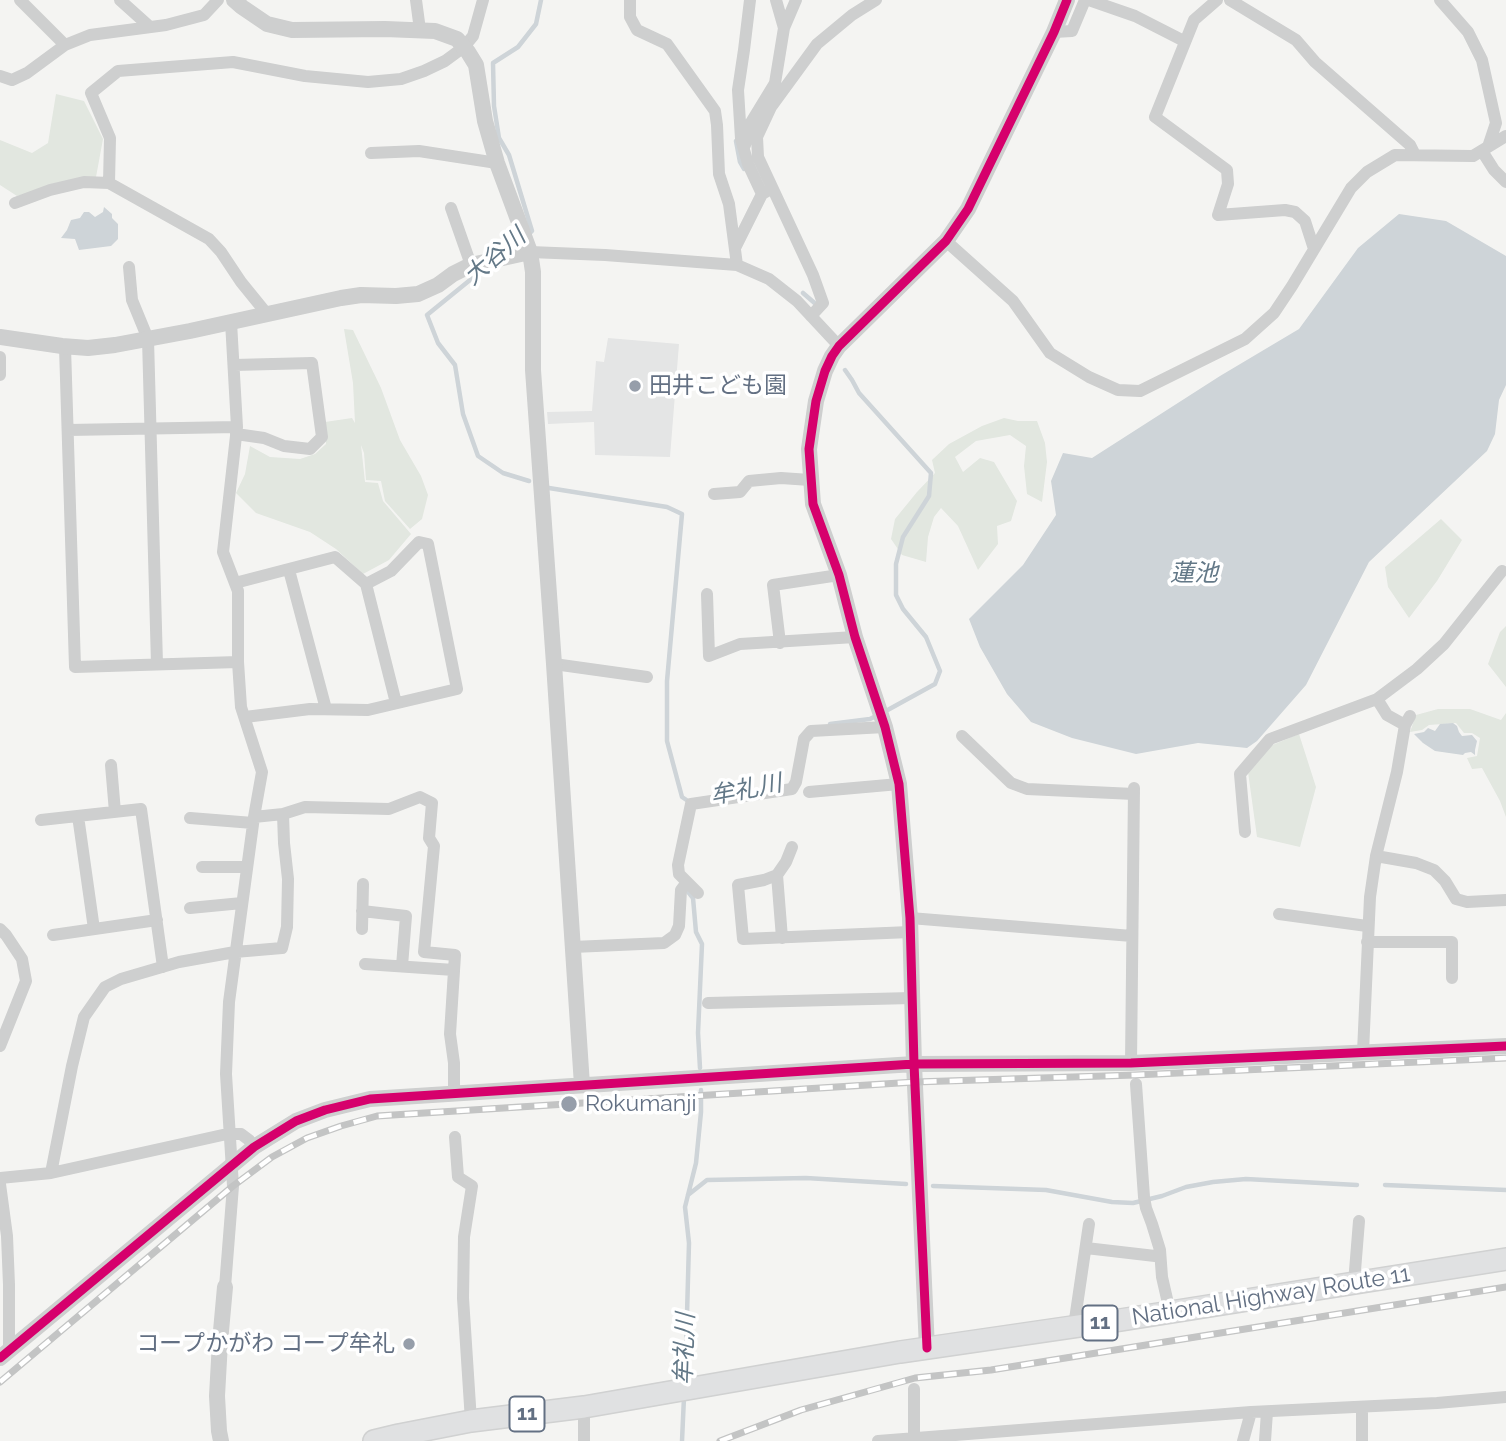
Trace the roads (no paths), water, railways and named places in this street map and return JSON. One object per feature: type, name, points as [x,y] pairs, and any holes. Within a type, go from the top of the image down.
[{"type":"highway","name":"National Highway Route 11","points":[[374,1441],[471,1421],[584,1407],[927,1348],[1506,1259]]},
{"type":"street","points":[[20,0],[65,45]]},
{"type":"street","points":[[120,0],[150,27]]},
{"type":"street","points":[[0,76],[12,80],[27,73],[65,45],[89,35],[166,25],[204,16],[218,0]]},
{"type":"street","points":[[234,0],[267,24],[292,30],[435,31],[457,39],[476,65],[485,121],[496,163],[530,252],[533,272],[533,370],[582,1086]]},
{"type":"street","points":[[416,0],[420,30]]},
{"type":"street","points":[[109,183],[110,138],[91,93],[118,71],[233,62],[305,76],[368,82],[401,79],[445,61],[464,47],[473,36],[483,0]]},
{"type":"street","points":[[630,0],[629,18],[637,30],[667,44],[715,111],[719,174],[729,204],[737,265]]},
{"type":"street","points":[[750,0],[738,90],[741,139],[748,164],[767,191],[813,275],[823,303],[811,316]]},
{"type":"street","points":[[776,0],[785,28]]},
{"type":"street","points":[[744,149],[750,124],[775,83],[785,28],[796,0]]},
{"type":"street","points":[[736,246],[767,191],[758,157],[757,137],[771,107],[817,44],[852,15],[876,0]]},
{"type":"street","points":[[927,1348],[910,925],[899,784],[885,727],[855,637],[839,575],[813,504],[809,449],[816,401],[832,356],[946,241],[974,198],[1067,0]]},
{"type":"street","points":[[1054,32],[1072,31],[1087,0],[1135,16],[1184,41]]},
{"type":"street","points":[[1217,0],[1194,20],[1155,117],[1227,170],[1228,184],[1218,215],[1285,210],[1295,212],[1305,221],[1314,249]]},
{"type":"street","points":[[1230,0],[1296,40],[1315,62],[1410,145],[1415,155]]},
{"type":"street","points":[[1440,0],[1468,32],[1482,60],[1496,123],[1485,149],[1494,170],[1506,182]]},
{"type":"street","points":[[946,241],[1013,301],[1050,353],[1088,377],[1118,390],[1140,391],[1245,339],[1274,313],[1351,188],[1367,172],[1395,155],[1473,156],[1506,136]]},
{"type":"street","points":[[370,153],[419,151],[496,163]]},
{"type":"street","points":[[15,203],[50,190],[84,182],[109,183],[209,239],[267,314]]},
{"type":"street","points":[[451,208],[476,264]]},
{"type":"street","points":[[0,337],[88,348],[115,345],[361,295],[418,294],[476,264],[530,252],[605,254],[737,265],[769,279],[797,301],[839,346]]},
{"type":"street","points":[[129,267],[132,300],[148,339],[157,664]]},
{"type":"street","points":[[221,1441],[217,1396],[233,1186],[226,1074],[229,1002],[262,772],[241,707],[237,591],[223,552],[236,430],[231,323]]},
{"type":"street","points":[[65,346],[75,667],[238,662]]},
{"type":"street","points":[[0,357],[0,375]]},
{"type":"street","points":[[68,430],[236,430],[284,446],[310,449],[321,437],[312,363],[234,365]]},
{"type":"street","points":[[713,494],[740,492],[749,481],[781,478],[810,480]]},
{"type":"street","points":[[245,717],[310,709],[368,710],[457,689],[428,544],[419,542],[391,571],[366,584]]},
{"type":"street","points":[[235,583],[335,557],[366,584],[396,703]]},
{"type":"street","points":[[289,570],[326,709]]},
{"type":"street","points":[[1245,832],[1240,774],[1270,739],[1377,699],[1417,669],[1444,644],[1502,571]]},
{"type":"street","points":[[780,643],[773,585],[839,575]]},
{"type":"street","points":[[707,594],[709,656],[740,645],[855,637]]},
{"type":"street","points":[[555,664],[647,677]]},
{"type":"street","points":[[1363,1052],[1370,897],[1376,856],[1408,720],[1387,715],[1377,699]]},
{"type":"street","points":[[698,893],[680,874],[678,865],[691,804],[792,789],[796,782],[804,739],[811,730],[885,727]]},
{"type":"street","points":[[962,736],[1011,783],[1027,789],[1134,791],[1131,1063]]},
{"type":"street","points":[[111,765],[115,812]]},
{"type":"street","points":[[809,792],[899,784]]},
{"type":"street","points":[[190,818],[253,820],[305,807],[389,809],[420,797],[432,803],[429,838],[435,846],[424,951],[455,955],[450,1034],[454,1094]]},
{"type":"street","points":[[41,820],[141,809],[163,967]]},
{"type":"street","points":[[51,1173],[84,1017],[105,987],[121,979],[163,967],[235,952],[282,948],[287,927],[288,879],[284,814]]},
{"type":"street","points":[[78,816],[94,929]]},
{"type":"street","points":[[792,847],[786,862],[776,875],[738,885],[743,939],[782,938],[910,925],[1132,936]]},
{"type":"street","points":[[1376,856],[1416,863],[1434,870],[1445,881],[1456,899],[1467,902],[1506,900]]},
{"type":"street","points":[[202,867],[247,867]]},
{"type":"street","points":[[776,875],[782,938]]},
{"type":"street","points":[[573,947],[664,943],[674,935],[679,926],[681,890],[687,882]]},
{"type":"street","points":[[362,929],[363,884]]},
{"type":"street","points":[[190,908],[242,904]]},
{"type":"street","points":[[362,911],[406,916],[402,966]]},
{"type":"street","points":[[1279,914],[1367,926]]},
{"type":"street","points":[[53,935],[157,920]]},
{"type":"street","points":[[0,929],[22,959],[26,981],[0,1046]]},
{"type":"street","points":[[1367,942],[1452,942],[1452,978]]},
{"type":"street","points":[[365,964],[454,970]]},
{"type":"street","points":[[708,1003],[912,998]]},
{"type":"street","points":[[5,1354],[254,1147],[296,1121],[325,1110],[370,1099],[914,1065],[1131,1063],[1506,1046]]},
{"type":"street","points":[[1136,1084],[1145,1203],[1160,1250],[1162,1277],[1170,1312]]},
{"type":"street","points":[[0,1178],[51,1173],[230,1134],[240,1134],[254,1147]]},
{"type":"street","points":[[455,1137],[458,1177],[472,1186],[464,1237],[463,1298],[471,1421]]},
{"type":"street","points":[[0,1184],[7,1236],[9,1286],[5,1354]]},
{"type":"street","points":[[1354,1283],[1359,1221]]},
{"type":"street","points":[[1074,1326],[1089,1224]]},
{"type":"street","points":[[1086,1248],[1155,1256]]},
{"type":"street","points":[[914,1389],[914,1437]]},
{"type":"street","points":[[887,1440],[1251,1412],[1506,1397]]},
{"type":"street","points":[[584,1407],[584,1441]]},
{"type":"street","points":[[1362,1407],[1362,1441]]},
{"type":"street","points":[[1243,1441],[1251,1412]]},
{"type":"street","points":[[1265,1441],[1267,1412]]},
{"type":"water","points":[[104,207],[118,224],[118,239],[111,246],[79,250],[75,239],[61,238],[71,220],[80,218],[84,212],[95,217],[103,212]]},
{"type":"water","name":"蓮池","points":[[1399,214],[1446,221],[1506,256],[1506,385],[1499,400],[1495,434],[1487,451],[1369,562],[1306,685],[1257,741],[1247,748],[1198,743],[1136,754],[1072,738],[1031,722],[1007,694],[980,647],[969,619],[1023,565],[1056,515],[1051,481],[1063,453],[1092,458],[1299,329],[1358,248]]},
{"type":"water","points":[[1453,723],[1462,736],[1472,735],[1477,741],[1475,755],[1471,752],[1463,755],[1435,751],[1414,734],[1424,732],[1428,728],[1435,731],[1440,724]]},
{"type":"waterway","name":"大谷川","points":[[529,234],[532,231],[509,155],[499,138],[494,106],[493,63],[518,47],[536,24],[541,0]]},
{"type":"waterway","points":[[736,141],[744,169]]},
{"type":"waterway","name":"大谷川","points":[[507,251],[522,239]]},
{"type":"waterway","name":"大谷川","points":[[486,267],[427,315],[438,343],[455,365],[463,414],[478,456],[503,473],[529,481]]},
{"type":"waterway","points":[[803,293],[818,306]]},
{"type":"waterway","points":[[845,370],[859,393],[931,473],[929,496],[903,537],[896,564],[896,595],[903,609],[926,637],[940,671],[935,684],[884,712]]},
{"type":"waterway","name":"大谷川","points":[[549,488],[667,507],[682,514],[667,681],[667,741],[682,797],[688,801]]},
{"type":"waterway","name":"牟礼川","points":[[830,724],[876,716]]},
{"type":"waterway","name":"牟礼川","points":[[685,888],[693,898],[696,932],[702,944],[698,1033],[700,1068]]},
{"type":"waterway","name":"牟礼川","points":[[685,1385],[689,1243],[685,1207],[696,1163],[701,1090]]},
{"type":"waterway","points":[[688,1195],[707,1180],[806,1178],[906,1184]]},
{"type":"waterway","points":[[933,1186],[1046,1190],[1112,1202],[1133,1203],[1186,1187],[1246,1179],[1357,1185]]},
{"type":"waterway","points":[[1385,1185],[1506,1190]]},
{"type":"waterway","name":"牟礼川","points":[[682,1441],[684,1397]]},
{"type":"railway","points":[[0,1382],[233,1186],[272,1157],[307,1138],[377,1116],[915,1082],[1506,1058]]},
{"type":"railway","points":[[720,1441],[801,1410],[915,1378],[991,1370],[1506,1287]]},
{"type":"place","name":"田井こども園","points":[[635,386]]},
{"type":"place","name":"Rokumanji","points":[[569,1104]]},
{"type":"place","name":"コープかがわ コープ牟礼","points":[[409,1344]]}]
